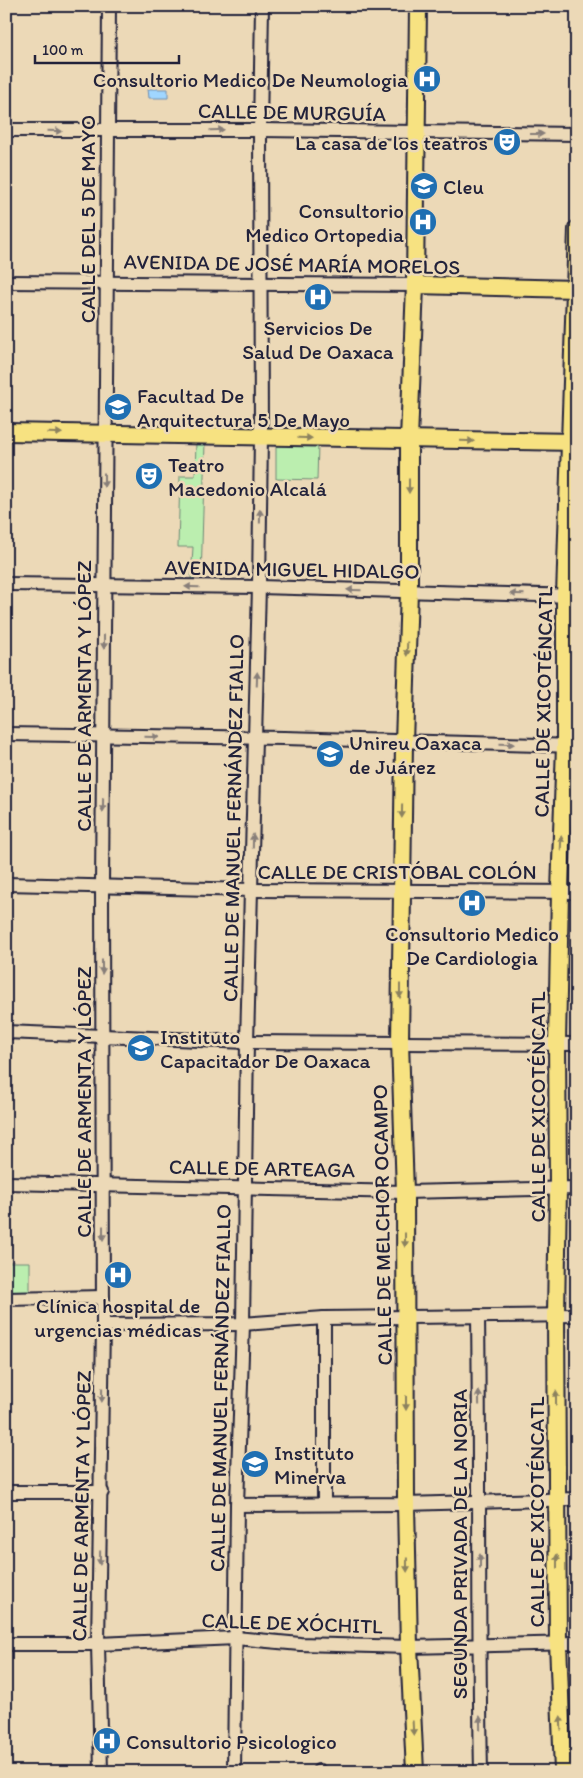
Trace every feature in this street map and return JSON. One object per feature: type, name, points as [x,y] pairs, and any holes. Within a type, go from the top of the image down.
[{"type":"main road","name":"CALLE DE MELCHOR OCAMPO","points":[[415,1772],[409,1647],[406,1504],[405,1192],[400,1042],[401,892],[409,591],[409,439],[415,285],[418,6]]},
{"type":"main road","name":"CALLE DE XICOTÉNCATL","points":[[563,1772],[558,1642],[557,1043],[560,892],[571,746],[571,596],[577,229]]},
{"type":"main road","name":"AVENIDA DE JOSÉ MARÍA MORELOS","points":[[415,285],[576,289]]},
{"type":"main road","points":[[6,432],[104,432],[573,442]]},
{"type":"street","name":"CALLE DEL 5 DE MAYO","points":[[104,432],[108,283],[109,6]]},
{"type":"street","name":"CALLE DE MANUEL FERNÁNDEZ FIALLO","points":[[234,1772],[237,1505],[243,1324],[247,1042],[259,587],[262,6]]},
{"type":"street","name":"CALLE DE MURGUÍA","points":[[6,130],[260,130],[577,134]]},
{"type":"street","name":"AVENIDA DE JOSÉ MARÍA MORELOS","points":[[6,282],[415,285]]},
{"type":"street","name":"CALLE DE ARMENTA Y LÓPEZ","points":[[101,1772],[98,1644],[102,1492],[104,1184],[102,886],[104,432]]},
{"type":"street","name":"AVENIDA MIGUEL HIDALGO","points":[[6,584],[259,587],[571,596]]},
{"type":"street","points":[[6,734],[571,746]]},
{"type":"street","name":"CALLE DE CRISTÓBAL COLÓN","points":[[6,884],[252,890],[577,892]]},
{"type":"street","points":[[6,1032],[247,1042],[577,1044]]},
{"type":"street","name":"CALLE DE ARTEAGA","points":[[6,1183],[405,1192],[577,1188]]},
{"type":"street","points":[[6,1300],[103,1297]]},
{"type":"street","points":[[103,1325],[243,1324],[324,1318],[577,1314]]},
{"type":"street","name":"SEGUNDA PRIVADA DE LA NORIA","points":[[478,1316],[481,1772]]},
{"type":"street","points":[[324,1318],[324,1504]]},
{"type":"street","points":[[6,1492],[102,1492]]},
{"type":"street","points":[[237,1505],[406,1504],[577,1499]]},
{"type":"street","name":"CALLE DE XÓCHITL","points":[[6,1644],[98,1644],[236,1638],[300,1644],[409,1647],[577,1643]]},
{"type":"green space","points":[[196,442],[205,442],[201,580],[191,580],[193,547],[178,547],[180,476],[195,476]]},
{"type":"green space","points":[[276,444],[318,445],[317,480],[276,479]]},
{"type":"green space","points":[[6,1262],[30,1262],[30,1293],[6,1294]]},
{"type":"water","points":[[148,89],[168,89],[168,98],[149,98]]},
{"type":"place","name":"Consultorio Medico De Neumologia","points":[[427,79]]},
{"type":"place","name":"La casa de los teatros","points":[[507,142]]},
{"type":"place","name":"Cleu","points":[[424,186]]},
{"type":"place","name":"Consultorio Medico Ortopedia","points":[[423,222]]},
{"type":"place","name":"Servicios De Salud De Oaxaca","points":[[318,297]]},
{"type":"place","name":"Facultad De Arquitectura 5 De Mayo","points":[[118,407]]},
{"type":"place","name":"Teatro Macedonio Alcalá","points":[[149,476]]},
{"type":"place","name":"Unireu Oaxaca de Juárez","points":[[330,754]]},
{"type":"place","name":"Consultorio Medico De Cardiologia","points":[[472,903]]},
{"type":"place","name":"Instituto Capacitador De Oaxaca","points":[[141,1048]]},
{"type":"place","name":"Clínica hospital de urgencias médicas","points":[[118,1275]]},
{"type":"place","name":"Instituto Minerva","points":[[255,1464]]},
{"type":"place","name":"Consultorio Psicologico","points":[[107,1741]]}]
